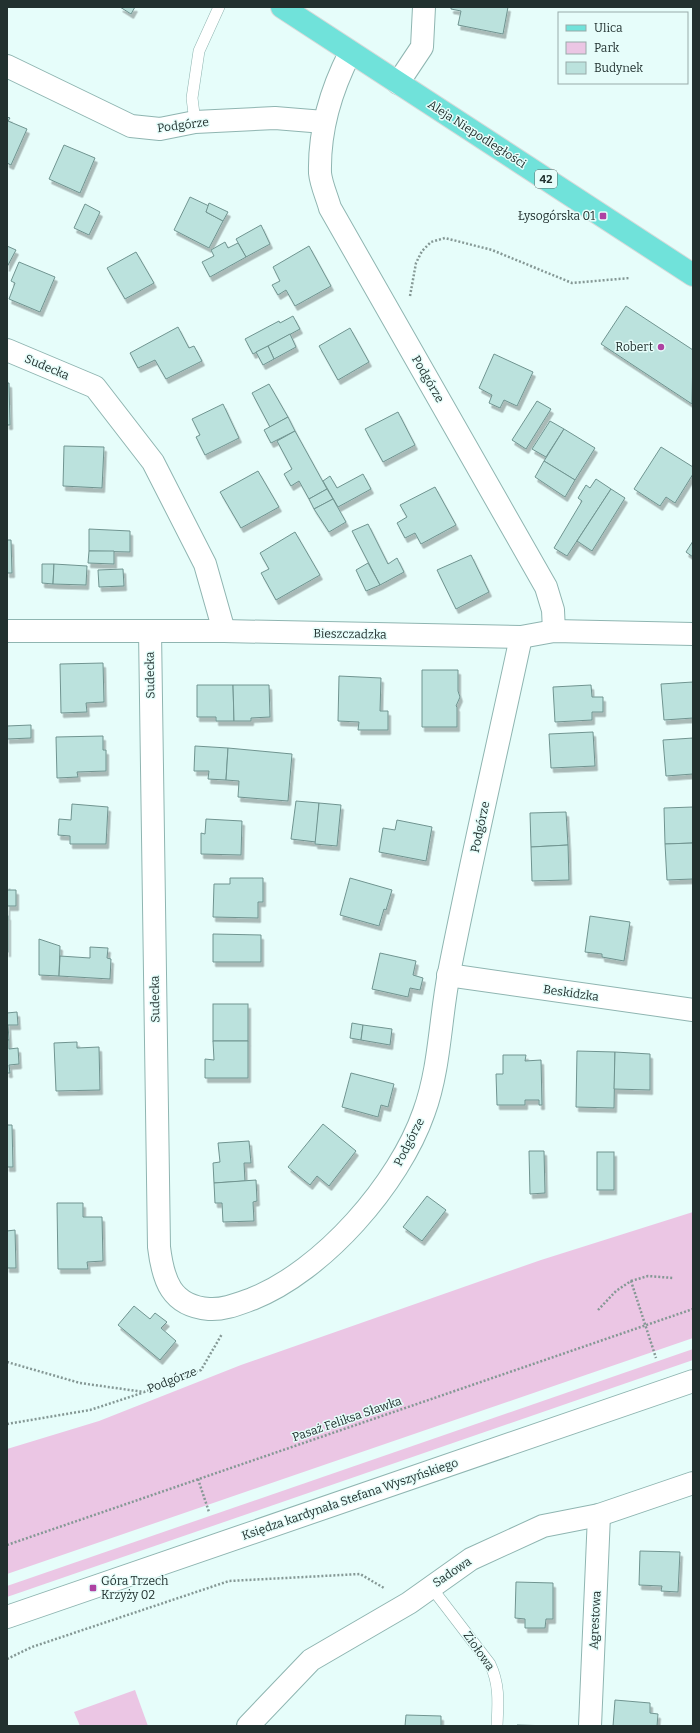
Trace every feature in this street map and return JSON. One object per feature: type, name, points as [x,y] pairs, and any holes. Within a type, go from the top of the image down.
[{"type":"main road","name":"Aleja Niepodległości","points":[[282,7],[693,275]]},
{"type":"street","points":[[398,83],[422,47],[424,7]]},
{"type":"street","name":"Podgórze","points":[[350,52],[339,74],[324,122],[320,174],[330,208],[546,588],[553,610],[554,631]]},
{"type":"street","name":"Podgórze","points":[[7,66],[131,126],[160,129],[195,122],[275,118],[324,122]]},
{"type":"street","name":"Sudecka","points":[[7,350],[95,387],[153,462],[205,564],[224,631]]},
{"type":"street","name":"Bieszczadzka","points":[[7,631],[224,631],[521,636],[554,631],[693,634]]},
{"type":"street","name":"Sudecka","points":[[150,631],[159,1248],[162,1271],[172,1292],[188,1304],[213,1309],[239,1304]]},
{"type":"street","name":"Podgórze","points":[[239,1304],[270,1292],[298,1273],[322,1254],[346,1231],[367,1208],[399,1164],[424,1113],[434,1076],[448,975],[521,636]]},
{"type":"street","name":"Beskidzka","points":[[448,975],[693,1010]]},
{"type":"street","name":"Księdza kardynała Stefana Wyszyńskiego","points":[[7,1617],[693,1381]]},
{"type":"street","name":"Sadowa","points":[[248,1726],[311,1660],[409,1603],[471,1559],[543,1526],[599,1515],[693,1483]]},
{"type":"street","name":"Agrestowa","points":[[590,1726],[599,1515]]},
{"type":"lane","points":[[195,122],[192,98],[198,51],[219,7]]},
{"type":"lane","name":"Ziołowa","points":[[431,1587],[490,1664],[496,1676],[498,1689],[497,1726]]},
{"type":"path","points":[[403,336],[416,263],[422,251],[438,239],[445,238],[492,250],[572,283],[630,278]]},
{"type":"path","points":[[598,1310],[616,1291],[631,1281],[648,1276],[673,1278]]},
{"type":"path","points":[[631,1281],[656,1358]]},
{"type":"path","name":"Podgórze","points":[[7,1362],[80,1383],[144,1392],[201,1370],[239,1304]]},
{"type":"path","name":"Pasaż Feliksa Sławka","points":[[7,1545],[693,1309]]},
{"type":"path","points":[[7,1424],[90,1410],[144,1392]]},
{"type":"path","points":[[198,1479],[209,1512]]},
{"type":"path","points":[[7,1659],[32,1647],[229,1581],[360,1574]]},
{"type":"green space","points":[[693,1212],[693,1338],[7,1574],[7,1449],[99,1421],[241,1365],[541,1260]]},
{"type":"green space","points":[[693,1349],[693,1360],[7,1597],[7,1586]]},
{"type":"green space","points":[[135,1690],[148,1726],[80,1726],[74,1712]]},
{"type":"building","points":[[120,7],[135,7],[131,14]]},
{"type":"building","points":[[451,7],[508,7],[503,34],[458,25],[461,11],[451,9]]},
{"type":"building","points":[[7,117],[10,118],[8,121],[27,129],[11,165],[7,163]]},
{"type":"building","points":[[64,145],[95,158],[80,193],[49,179]]},
{"type":"building","points":[[190,197],[209,206],[206,212],[223,221],[209,248],[174,230]]},
{"type":"building","points":[[209,203],[228,212],[223,221],[206,212]]},
{"type":"building","points":[[85,204],[100,212],[89,235],[74,228]]},
{"type":"building","points":[[261,225],[270,244],[246,257],[236,239]]},
{"type":"building","points":[[225,242],[228,248],[238,243],[246,257],[210,277],[202,262],[214,256],[211,250]]},
{"type":"building","points":[[7,246],[16,250],[7,267]]},
{"type":"building","points":[[309,246],[331,286],[295,306],[286,290],[278,295],[272,285],[280,281],[273,267]]},
{"type":"building","points":[[136,252],[154,283],[125,299],[107,268]]},
{"type":"building","points":[[19,262],[55,277],[40,312],[9,299],[15,283],[11,281]]},
{"type":"building","points":[[626,306],[693,350],[692,404],[601,344]]},
{"type":"building","points":[[293,316],[300,329],[253,354],[245,339],[279,321],[280,323]]},
{"type":"building","points":[[178,327],[189,348],[194,346],[202,361],[166,379],[155,360],[138,368],[130,353]]},
{"type":"building","points":[[350,328],[369,362],[338,380],[319,346]]},
{"type":"building","points":[[290,334],[296,347],[274,359],[268,346]]},
{"type":"building","points":[[268,346],[274,359],[263,365],[256,352]]},
{"type":"building","points":[[494,354],[533,372],[517,406],[504,400],[500,408],[489,403],[492,395],[479,388]]},
{"type":"building","points":[[7,383],[9,383],[10,425],[7,425]]},
{"type":"building","points":[[269,384],[288,417],[270,427],[252,393]]},
{"type":"building","points":[[537,401],[551,409],[526,449],[512,440]]},
{"type":"building","points":[[223,404],[239,438],[205,455],[196,437],[200,435],[192,419]]},
{"type":"building","points":[[398,412],[415,445],[383,462],[365,429]]},
{"type":"building","points":[[288,417],[295,431],[271,443],[264,430]]},
{"type":"building","points":[[550,421],[564,429],[546,457],[532,449]]},
{"type":"building","points":[[564,429],[595,448],[575,480],[544,461]]},
{"type":"building","points":[[295,431],[327,489],[309,499],[299,481],[291,486],[284,474],[292,469],[277,441]]},
{"type":"building","points":[[64,446],[104,447],[102,488],[63,486]]},
{"type":"building","points":[[661,447],[693,467],[693,474],[675,503],[666,497],[660,506],[634,489]]},
{"type":"building","points":[[544,461],[575,480],[565,497],[535,477]]},
{"type":"building","points":[[258,471],[279,507],[241,528],[220,492]]},
{"type":"building","points":[[363,474],[371,489],[338,507],[323,481],[330,476],[337,488]]},
{"type":"building","points":[[596,479],[611,489],[567,556],[554,548],[582,501],[578,498],[586,485],[590,488]]},
{"type":"building","points":[[435,487],[456,525],[421,544],[415,533],[405,538],[397,523],[407,517],[400,505]]},
{"type":"building","points":[[327,489],[333,499],[314,509],[309,499]]},
{"type":"building","points":[[611,489],[625,498],[592,551],[577,541]]},
{"type":"building","points":[[333,499],[346,522],[329,532],[314,509]]},
{"type":"building","points":[[368,524],[388,564],[397,558],[404,572],[380,585],[352,531]]},
{"type":"building","points":[[89,529],[130,531],[130,552],[89,551]]},
{"type":"building","points":[[295,532],[320,575],[276,600],[261,573],[269,569],[260,553]]},
{"type":"building","points":[[7,540],[11,540],[12,573],[7,573]]},
{"type":"building","points":[[693,541],[693,557],[686,552]]},
{"type":"building","points":[[89,551],[114,551],[114,564],[88,563]]},
{"type":"building","points":[[471,555],[489,592],[456,609],[437,570]]},
{"type":"building","points":[[368,563],[380,585],[366,591],[356,570]]},
{"type":"building","points":[[42,564],[54,564],[53,584],[42,583]]},
{"type":"building","points":[[54,564],[87,566],[86,585],[53,584]]},
{"type":"building","points":[[123,569],[124,586],[99,587],[98,570]]},
{"type":"building","points":[[103,663],[104,702],[86,703],[87,712],[61,713],[60,664]]},
{"type":"building","points":[[422,670],[458,670],[458,691],[460,697],[456,706],[457,727],[422,727]]},
{"type":"building","points":[[339,676],[381,678],[380,711],[388,711],[388,730],[358,730],[359,722],[338,721]]},
{"type":"building","points":[[693,682],[693,718],[664,720],[661,684]]},
{"type":"building","points":[[197,685],[233,685],[234,721],[216,721],[216,717],[197,717]]},
{"type":"building","points":[[233,685],[269,685],[270,717],[251,718],[251,721],[234,721]]},
{"type":"building","points":[[591,685],[592,697],[603,697],[603,712],[592,712],[592,720],[555,722],[553,687]]},
{"type":"building","points":[[31,725],[31,738],[7,739],[7,726]]},
{"type":"building","points":[[593,732],[595,766],[551,768],[549,734]]},
{"type":"building","points":[[103,736],[103,750],[106,750],[106,771],[77,772],[78,777],[57,778],[56,737]]},
{"type":"building","points":[[693,738],[693,774],[666,776],[663,740]]},
{"type":"building","points":[[195,746],[228,748],[226,780],[208,779],[209,771],[194,771]]},
{"type":"building","points":[[228,748],[292,754],[288,801],[238,797],[239,781],[226,780]]},
{"type":"building","points":[[296,801],[319,803],[316,842],[291,839]]},
{"type":"building","points":[[319,803],[341,805],[337,846],[315,844]]},
{"type":"building","points":[[72,804],[108,807],[106,844],[70,844],[70,836],[58,835],[59,819],[71,820]]},
{"type":"building","points":[[693,807],[693,843],[665,844],[664,808]]},
{"type":"building","points":[[566,812],[568,845],[531,847],[530,813]]},
{"type":"building","points":[[206,819],[242,821],[241,855],[201,854],[201,833],[205,834]]},
{"type":"building","points":[[397,820],[432,827],[426,861],[379,852],[383,828],[395,830]]},
{"type":"building","points":[[693,843],[693,879],[667,880],[665,844]]},
{"type":"building","points":[[568,845],[569,880],[532,881],[531,847]]},
{"type":"building","points":[[230,878],[263,878],[263,902],[258,902],[258,918],[213,917],[214,884],[230,884]]},
{"type":"building","points":[[350,878],[392,890],[379,926],[340,915]]},
{"type":"building","points":[[7,890],[16,890],[16,906],[7,906]]},
{"type":"building","points":[[8,916],[8,952],[7,952]]},
{"type":"building","points":[[590,916],[630,922],[624,961],[602,957],[602,954],[585,952]]},
{"type":"building","points":[[213,934],[261,935],[261,962],[213,962]]},
{"type":"building","points":[[39,939],[60,946],[59,976],[39,975]]},
{"type":"building","points":[[90,947],[108,948],[107,958],[111,959],[110,979],[59,976],[60,956],[90,958]]},
{"type":"building","points":[[380,953],[416,961],[413,975],[423,978],[420,990],[410,988],[408,997],[372,989]]},
{"type":"building","points":[[213,1004],[248,1004],[248,1041],[213,1041]]},
{"type":"building","points":[[17,1012],[18,1025],[8,1025],[9,1040],[7,1040],[7,1013]]},
{"type":"building","points":[[352,1023],[363,1025],[361,1040],[350,1038]]},
{"type":"building","points":[[363,1025],[392,1029],[390,1045],[361,1040]]},
{"type":"building","points":[[7,1040],[9,1040],[9,1049],[18,1048],[19,1064],[9,1065],[10,1073],[7,1073]]},
{"type":"building","points":[[213,1041],[248,1041],[248,1078],[205,1078],[205,1059],[214,1060]]},
{"type":"building","points":[[77,1042],[77,1048],[99,1047],[100,1090],[56,1091],[54,1043]]},
{"type":"building","points":[[577,1051],[615,1052],[614,1108],[576,1107]]},
{"type":"building","points":[[615,1052],[650,1054],[650,1090],[614,1089]]},
{"type":"building","points":[[503,1055],[526,1055],[525,1061],[541,1060],[542,1105],[539,1105],[539,1100],[525,1100],[525,1105],[497,1105],[496,1074],[503,1074]]},
{"type":"building","points":[[351,1073],[394,1084],[388,1107],[381,1105],[378,1117],[342,1107]]},
{"type":"building","points":[[323,1124],[356,1151],[329,1186],[317,1176],[310,1185],[288,1167]]},
{"type":"building","points":[[7,1125],[12,1125],[13,1167],[7,1167]]},
{"type":"building","points":[[249,1141],[251,1163],[244,1163],[245,1181],[214,1183],[213,1163],[220,1162],[218,1143]]},
{"type":"building","points":[[529,1151],[544,1151],[545,1193],[530,1194]]},
{"type":"building","points":[[597,1152],[614,1152],[614,1190],[597,1190]]},
{"type":"building","points":[[256,1180],[257,1201],[253,1202],[254,1221],[223,1222],[222,1203],[215,1203],[214,1183]]},
{"type":"building","points":[[427,1196],[446,1210],[422,1241],[403,1227]]},
{"type":"building","points":[[57,1203],[83,1203],[83,1217],[102,1217],[103,1261],[87,1262],[88,1269],[58,1269]]},
{"type":"building","points":[[15,1230],[16,1268],[7,1268],[7,1231]]},
{"type":"building","points":[[134,1306],[150,1319],[155,1313],[167,1322],[161,1328],[176,1341],[160,1360],[118,1325]]},
{"type":"building","points":[[640,1551],[680,1552],[678,1592],[661,1591],[662,1586],[639,1585]]},
{"type":"building","points":[[516,1582],[553,1583],[553,1619],[546,1619],[545,1628],[525,1628],[525,1619],[515,1618]]},
{"type":"building","points":[[615,1700],[650,1703],[650,1713],[658,1714],[657,1726],[613,1726]]},
{"type":"building","points":[[406,1715],[441,1716],[441,1726],[405,1726]]},
{"type":"building","points":[[517,1725],[553,1726],[517,1726]]},
{"type":"place","name":"Łysogórska 01","points":[[603,216]]},
{"type":"place","name":"Robert","points":[[661,347]]},
{"type":"place","name":"Góra Trzech Krzyży 02","points":[[93,1588]]}]
